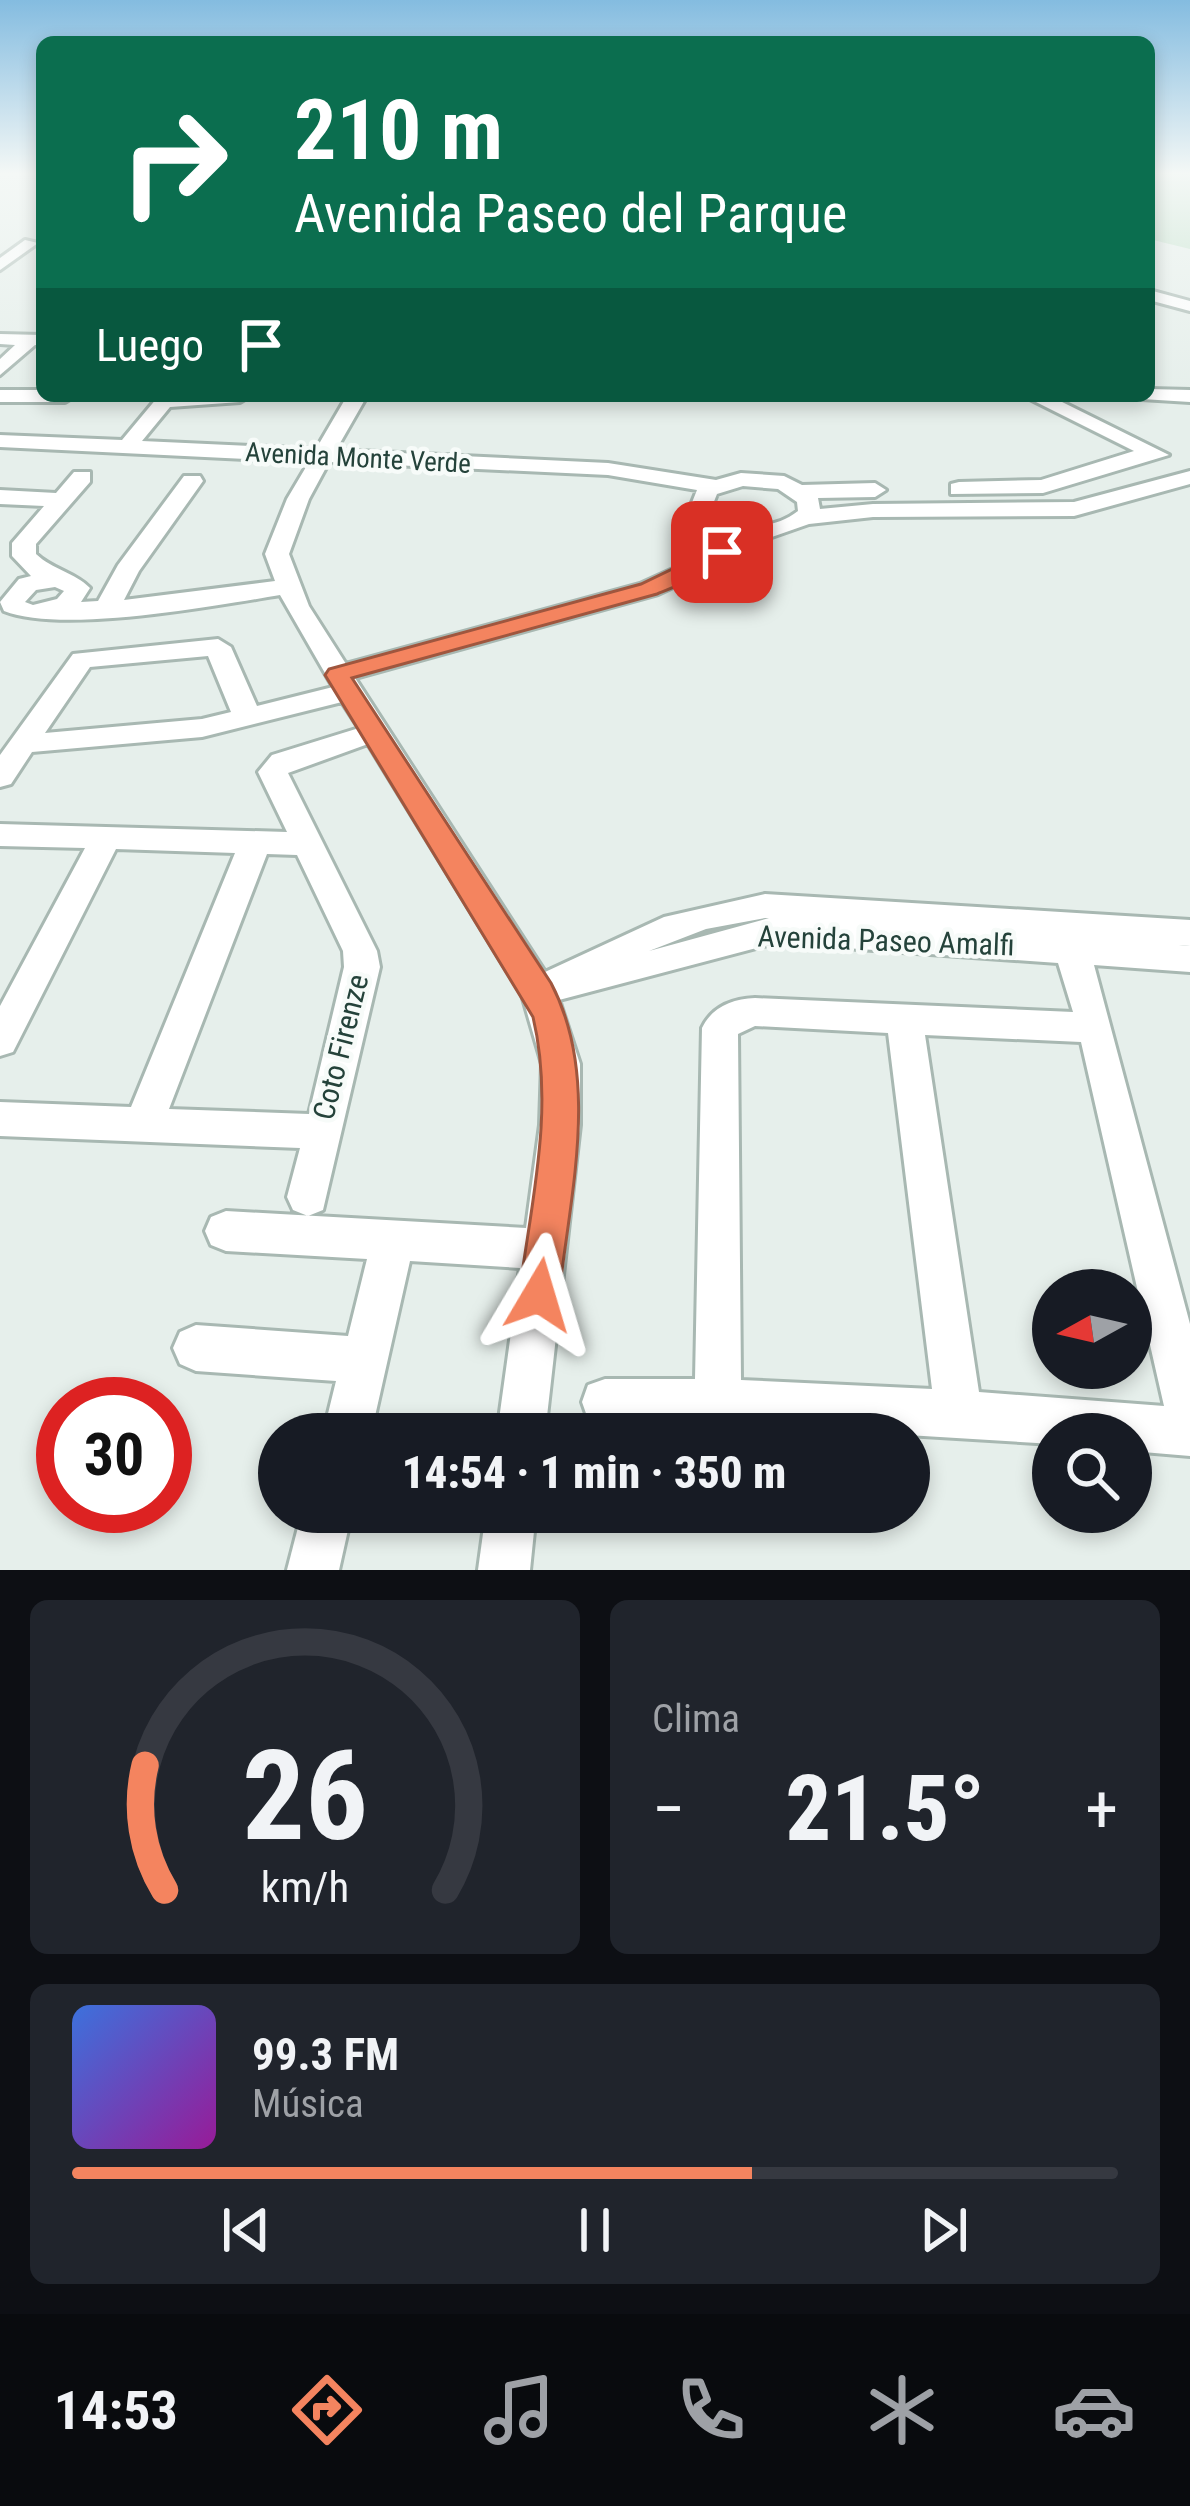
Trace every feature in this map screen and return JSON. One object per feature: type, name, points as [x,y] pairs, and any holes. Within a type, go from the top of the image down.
[{"type":"street","points":[[0,265],[25,247]]},
{"type":"street","points":[[1157,297],[1190,287]]},
{"type":"street","points":[[1157,297],[1190,306]]},
{"type":"street","points":[[0,339],[36,340]]},
{"type":"street","points":[[0,369],[36,340]]},
{"type":"street","points":[[1155,395],[1190,396]]},
{"type":"street","points":[[0,396],[36,396]]},
{"type":"street","points":[[117,447],[148,402]]},
{"type":"street","points":[[117,447],[164,402]]},
{"type":"street","points":[[354,402],[284,529],[277,554],[282,580],[343,684],[539,992],[561,1064],[560,1125],[524,1413]]},
{"type":"street","points":[[1025,402],[1144,454]]},
{"type":"street","points":[[1046,402],[1189,481]]},
{"type":"street","points":[[1072,425],[1092,447],[1088,474]]},
{"type":"street","name":"Avenida Monte Verde","points":[[0,441],[608,469],[714,486],[763,479],[800,492]]},
{"type":"street","points":[[994,500],[1144,454]]},
{"type":"street","points":[[1088,474],[1128,497]]},
{"type":"street","points":[[78,594],[74,584],[48,579],[24,556],[23,548],[58,500],[82,477]]},
{"type":"street","points":[[8,601],[52,611],[110,600],[192,481]]},
{"type":"street","points":[[800,492],[994,500],[1072,509],[1189,481]]},
{"type":"street","points":[[714,486],[702,500],[704,510],[714,520],[741,530],[784,529],[805,518],[936,497]]},
{"type":"street","points":[[800,492],[810,504],[805,518]]},
{"type":"street","points":[[0,496],[58,500]]},
{"type":"street","points":[[21,744],[110,739],[248,718],[649,589],[714,559],[741,530]]},
{"type":"street","points":[[8,601],[48,579]]},
{"type":"street","points":[[52,611],[78,594],[110,600],[207,601],[282,580]]},
{"type":"street","points":[[208,616],[248,718]]},
{"type":"street","points":[[0,777],[82,660],[218,647]]},
{"type":"street","name":"Coto Firenze","points":[[0,1119],[324,1132],[362,967],[360,951],[275,778],[276,766],[374,733]]},
{"type":"street","points":[[0,835],[308,844]]},
{"type":"street","points":[[0,1041],[106,838]]},
{"type":"street","points":[[143,1125],[255,842]]},
{"type":"street","name":"Avenida Paseo Amalfi","points":[[539,992],[616,977],[715,940],[775,931],[1068,937],[1190,933]]},
{"type":"street","points":[[1068,937],[1096,1028],[1190,1416]]},
{"type":"street","name":"Avenida Paseo Amalfi","points":[[1068,937],[1190,959]]},
{"type":"street","points":[[718,1401],[720,1028],[740,1013],[755,1012],[1096,1028]]},
{"type":"street","points":[[904,1016],[958,1412]]},
{"type":"street","points":[[308,1197],[324,1132]]},
{"type":"street","points":[[226,1231],[544,1249]]},
{"type":"street","points":[[352,1413],[388,1262]]},
{"type":"street","points":[[196,1348],[365,1360]]},
{"type":"street","points":[[605,1402],[718,1401],[958,1412],[1190,1432]]},
{"type":"street","points":[[313,1570],[322,1533]]},
{"type":"street","points":[[504,1570],[508,1533]]},
{"type":"route","points":[[539,1295],[560,1125],[561,1064],[550,1017],[539,992],[337,675],[649,589],[694,571],[722,552]]}]
